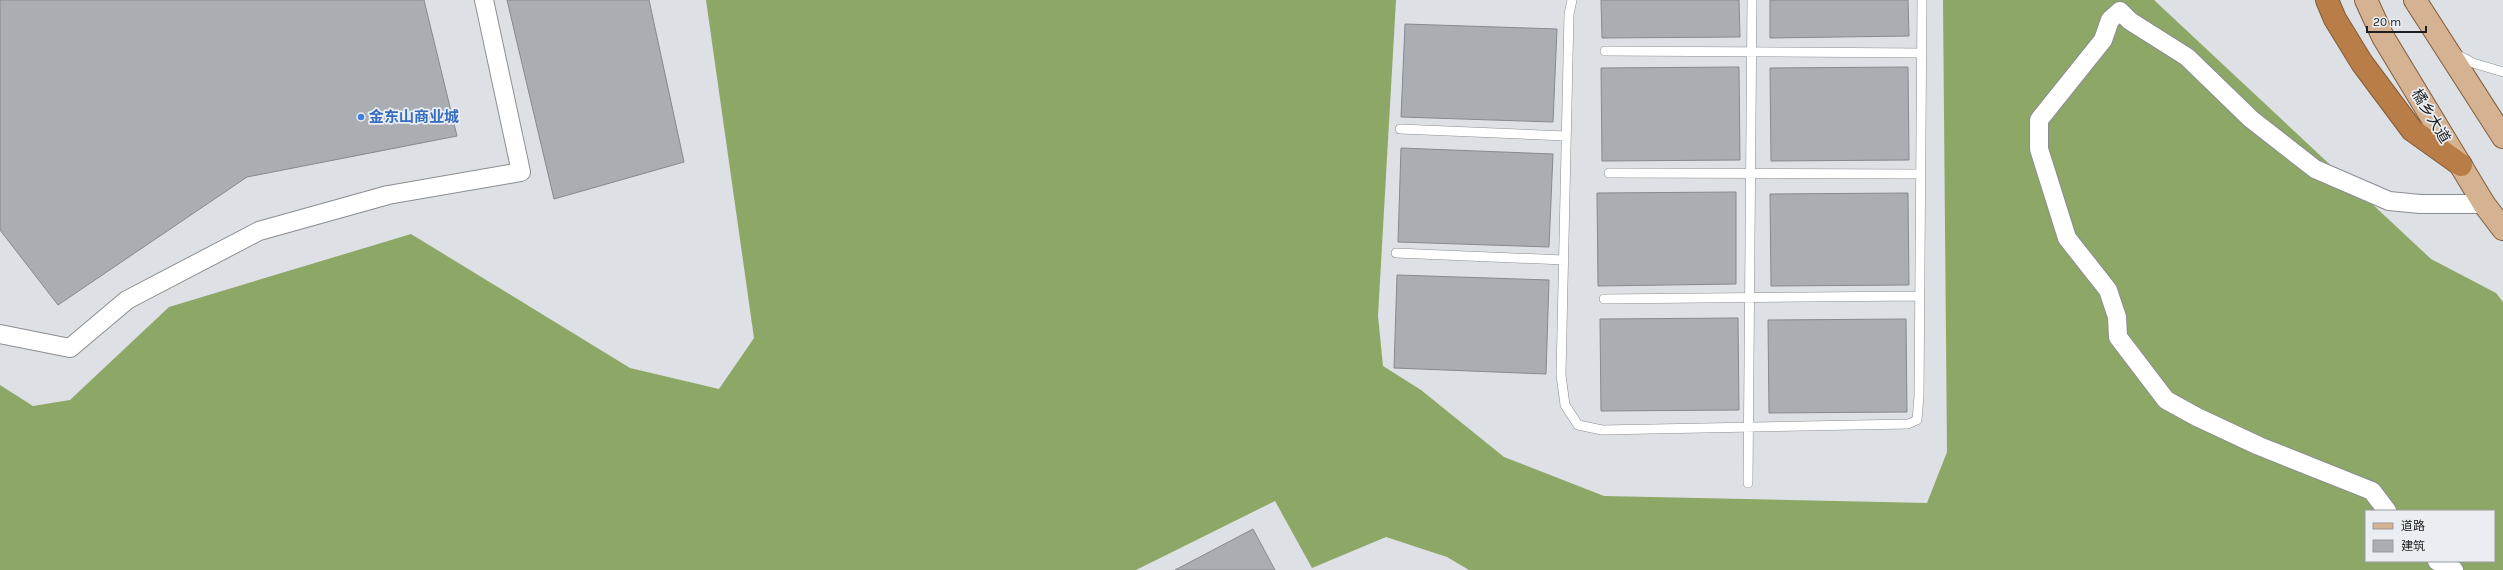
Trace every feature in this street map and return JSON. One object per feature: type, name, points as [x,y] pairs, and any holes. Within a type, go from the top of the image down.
[{"type":"highway","points":[[2327,0],[2335,19],[2362,63],[2412,130],[2461,165]]},
{"type":"main road","name":"橘乡大道","points":[[2366,0],[2383,37],[2484,204],[2503,229]]},
{"type":"main road","points":[[2415,0],[2503,137]]},
{"type":"street","points":[[0,334],[70,348],[127,300],[259,231],[388,195],[521,172],[484,0]]},
{"type":"street","points":[[2386,510],[2372,491],[2259,446],[2197,417],[2166,400],[2118,337],[2117,317],[2108,290],[2068,238],[2039,149],[2038,120],[2103,40],[2110,20],[2120,11],[2130,21],[2187,57],[2251,119],[2315,169],[2389,200],[2420,204],[2484,204]]},
{"type":"street","points":[[2439,562],[2454,570]]},
{"type":"lane","points":[[1572,0],[1569,14],[1561,375],[1565,405],[1578,425],[1602,430],[1908,424],[1916,420],[1920,296],[1922,0]]},
{"type":"lane","points":[[1748,482],[1752,0]]},
{"type":"lane","points":[[2446,49],[2472,63],[2503,72]]},
{"type":"lane","points":[[1605,51],[1922,52]]},
{"type":"lane","points":[[1400,129],[1566,136]]},
{"type":"lane","points":[[1609,173],[1920,174]]},
{"type":"lane","points":[[1396,253],[1564,260]]},
{"type":"lane","points":[[1604,299],[1920,296]]},
{"type":"green space","points":[[706,0],[1396,0],[1378,316],[1383,366],[1421,390],[1504,457],[1604,496],[1927,503],[1947,452],[1943,0],[2154,0],[2431,259],[2496,293],[2503,302],[2503,570],[1469,570],[1447,557],[1386,537],[1312,568],[1275,501],[1136,570],[0,570],[0,385],[33,406],[70,400],[169,307],[411,234],[630,368],[719,389],[754,338]]},
{"type":"building","points":[[0,0],[424,0],[457,136],[247,177],[58,305],[0,230]]},
{"type":"building","points":[[507,0],[649,0],[684,162],[554,199]]},
{"type":"building","points":[[1601,0],[1739,0],[1740,37],[1602,38]]},
{"type":"building","points":[[1770,0],[1908,0],[1909,36],[1770,38]]},
{"type":"building","points":[[1405,24],[1557,29],[1553,122],[1401,117]]},
{"type":"building","points":[[1739,67],[1740,160],[1602,161],[1601,68]]},
{"type":"building","points":[[1908,67],[1909,160],[1771,161],[1770,68]]},
{"type":"building","points":[[1401,148],[1553,154],[1549,247],[1398,242]]},
{"type":"building","points":[[1736,192],[1736,284],[1598,286],[1597,193]]},
{"type":"building","points":[[1908,193],[1909,285],[1771,286],[1770,194]]},
{"type":"building","points":[[1397,275],[1549,280],[1546,374],[1394,368]]},
{"type":"building","points":[[1738,318],[1739,410],[1601,411],[1600,319]]},
{"type":"building","points":[[1906,319],[1907,412],[1769,413],[1768,320]]},
{"type":"building","points":[[1253,529],[1275,570],[1175,570]]},
{"type":"place","name":"金东山商业城","points":[[361,117]]}]
